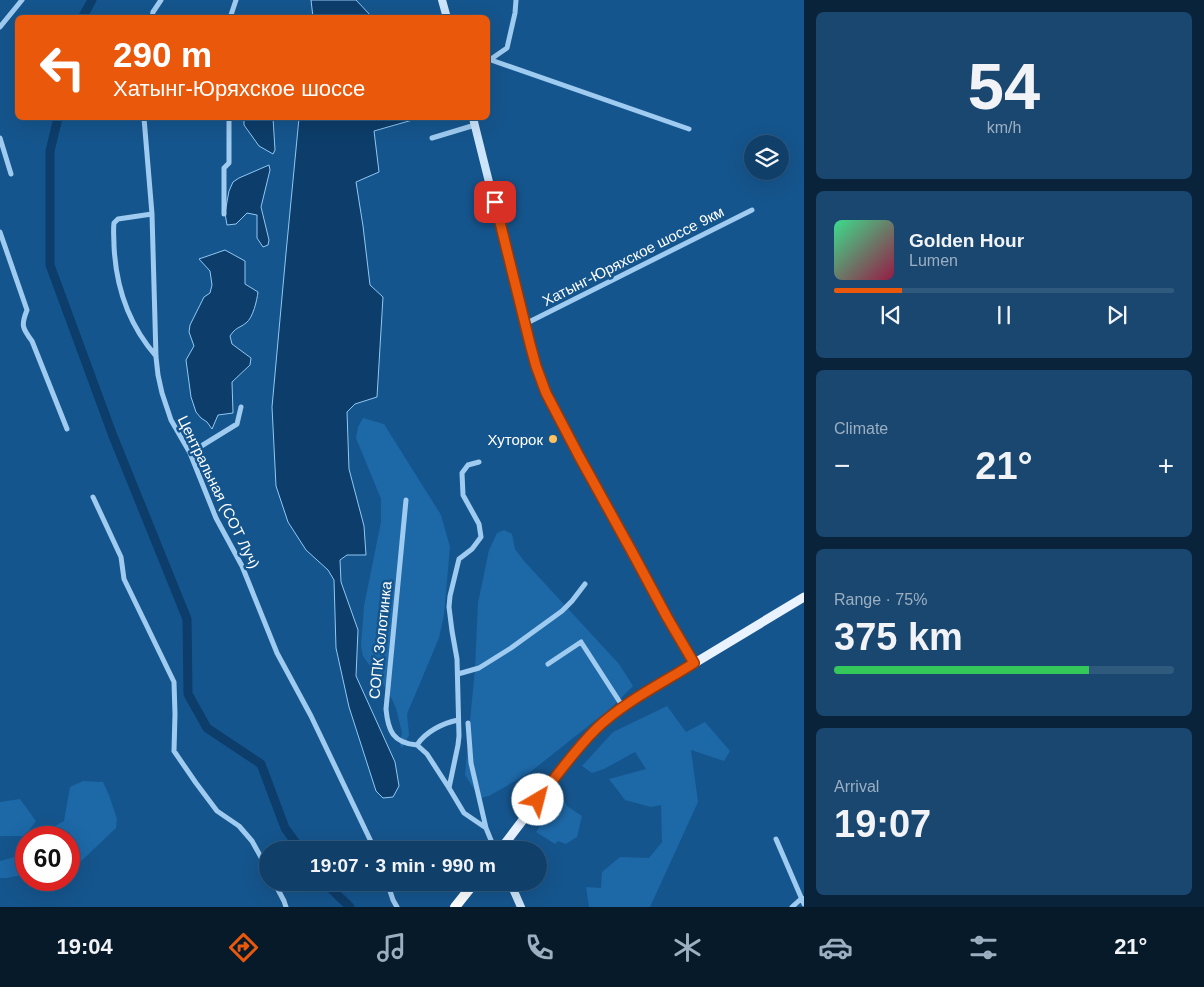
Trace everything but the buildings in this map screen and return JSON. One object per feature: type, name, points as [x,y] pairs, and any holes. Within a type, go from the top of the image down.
[{"type":"highway","points":[[455,907],[468,891]]},
{"type":"main road","points":[[442,0],[446,15]]},
{"type":"main road","points":[[474,121],[536,366],[546,393],[611,516],[694,663]]},
{"type":"main road","points":[[507,841],[574,753],[597,728],[624,707],[804,596]]},
{"type":"main road","points":[[514,891],[521,907]]},
{"type":"street","points":[[0,28],[22,0]]},
{"type":"street","points":[[152,15],[161,0]]},
{"type":"street","points":[[231,15],[236,0]]},
{"type":"street","points":[[490,58],[507,48],[516,0]]},
{"type":"street","points":[[490,59],[689,129]]},
{"type":"street","name":"Центральная (СОТ Луч)","points":[[144,120],[152,214],[156,357],[158,375],[166,408],[190,453],[216,518],[242,566],[277,654],[311,716],[371,841]]},
{"type":"street","points":[[224,214],[224,168],[229,163],[229,120]]},
{"type":"street","points":[[432,138],[474,121]]},
{"type":"street","points":[[0,138],[11,174]]},
{"type":"street","name":"Хатынг-Юряхское шоссе 9км","points":[[525,324],[752,210]]},
{"type":"street","points":[[152,214],[118,219],[114,223],[114,232],[119,285],[127,312],[140,336],[156,357]]},
{"type":"street","points":[[0,232],[27,310],[23,319],[24,330],[32,340],[67,429]]},
{"type":"street","points":[[190,453],[237,424],[241,407]]},
{"type":"street","points":[[449,788],[458,745],[458,674],[449,607],[450,596],[459,559],[472,549],[481,536],[479,524],[463,495],[462,473],[468,465],[479,462]]},
{"type":"street","points":[[93,497],[121,557],[124,580],[174,682],[174,751],[217,811],[239,826],[252,841],[259,854]]},
{"type":"street","name":"СОПК Золотинка","points":[[406,500],[386,716],[395,737],[407,744],[417,745],[427,754],[464,814],[486,828]]},
{"type":"street","points":[[458,674],[478,668],[511,648],[562,611],[585,584]]},
{"type":"street","points":[[548,664],[581,642],[624,707]]},
{"type":"street","points":[[417,745],[420,740],[438,727],[458,720]]},
{"type":"street","points":[[468,723],[471,764],[486,828],[491,841]]},
{"type":"street","points":[[776,839],[803,901],[792,907]]},
{"type":"street","points":[[278,891],[286,907]]},
{"type":"street","points":[[390,891],[397,907]]},
{"type":"shaded area","points":[[311,0],[356,0],[370,15],[313,15]]},
{"type":"shaded area","points":[[244,120],[273,120],[275,150],[273,154],[259,146],[244,125]]},
{"type":"shaded area","points":[[299,120],[412,120],[374,131],[379,172],[356,182],[370,285],[383,297],[377,397],[355,404],[347,412],[349,469],[364,526],[366,555],[347,555],[340,560],[341,582],[358,630],[356,676],[395,762],[399,786],[393,797],[383,798],[376,791],[349,707],[336,648],[334,580],[328,570],[306,550],[288,522],[276,486],[272,407]]},
{"type":"shaded area","points":[[269,165],[270,170],[261,207],[269,240],[268,245],[263,247],[257,238],[257,215],[247,213],[236,224],[227,225],[225,213],[229,191],[233,182]]},
{"type":"shaded area","points":[[225,250],[245,261],[245,284],[258,292],[251,317],[230,336],[232,344],[251,358],[250,365],[232,382],[233,413],[218,415],[212,429],[196,412],[191,397],[186,360],[194,346],[189,332],[190,325],[204,297],[210,293],[212,285],[210,271],[199,259]]},
{"type":"shaded area","points":[[363,418],[384,424],[441,515],[450,547],[444,615],[439,638],[407,714],[409,735],[402,748],[400,744],[402,733],[396,708],[388,691],[363,656],[361,646],[364,606],[381,522],[381,499],[356,438],[358,427]]},
{"type":"shaded area","points":[[504,530],[512,534],[515,549],[524,561],[619,664],[633,686],[611,708],[529,773],[489,796],[480,798],[465,775],[475,668],[478,603],[489,550],[497,533]]},
{"type":"shaded area","points":[[667,706],[686,732],[705,722],[730,751],[724,761],[691,750],[698,802],[650,907],[589,907],[586,887],[601,888],[602,872],[620,857],[649,858],[662,842],[661,805],[651,807],[625,800],[609,779],[646,769],[635,752],[604,769],[592,773],[582,766],[613,732]]},
{"type":"shaded area","points":[[83,781],[103,782],[117,819],[116,828],[80,862],[80,826],[55,826],[64,821],[70,787]]},
{"type":"shaded area","points":[[562,797],[567,806],[582,816],[577,837],[566,844],[558,841],[555,844],[536,832]]},
{"type":"shaded area","points":[[20,799],[36,821],[32,826],[15,826],[15,836],[0,836],[0,802]]},
{"type":"shaded area","points":[[15,857],[15,876],[0,878],[0,861]]},
{"type":"waterway","points":[[84,15],[92,0]]},
{"type":"waterway","points":[[58,120],[50,151],[50,265],[113,436],[187,619],[188,694],[207,728],[261,764],[285,828],[294,841]]},
{"type":"waterway","points":[[333,891],[350,907]]},
{"type":"place","name":"Хуторок","points":[[553,439]]},
{"type":"route","points":[[495,202],[530,344],[546,393],[603,502],[694,663],[635,699],[597,728],[574,753],[538,800]]}]
